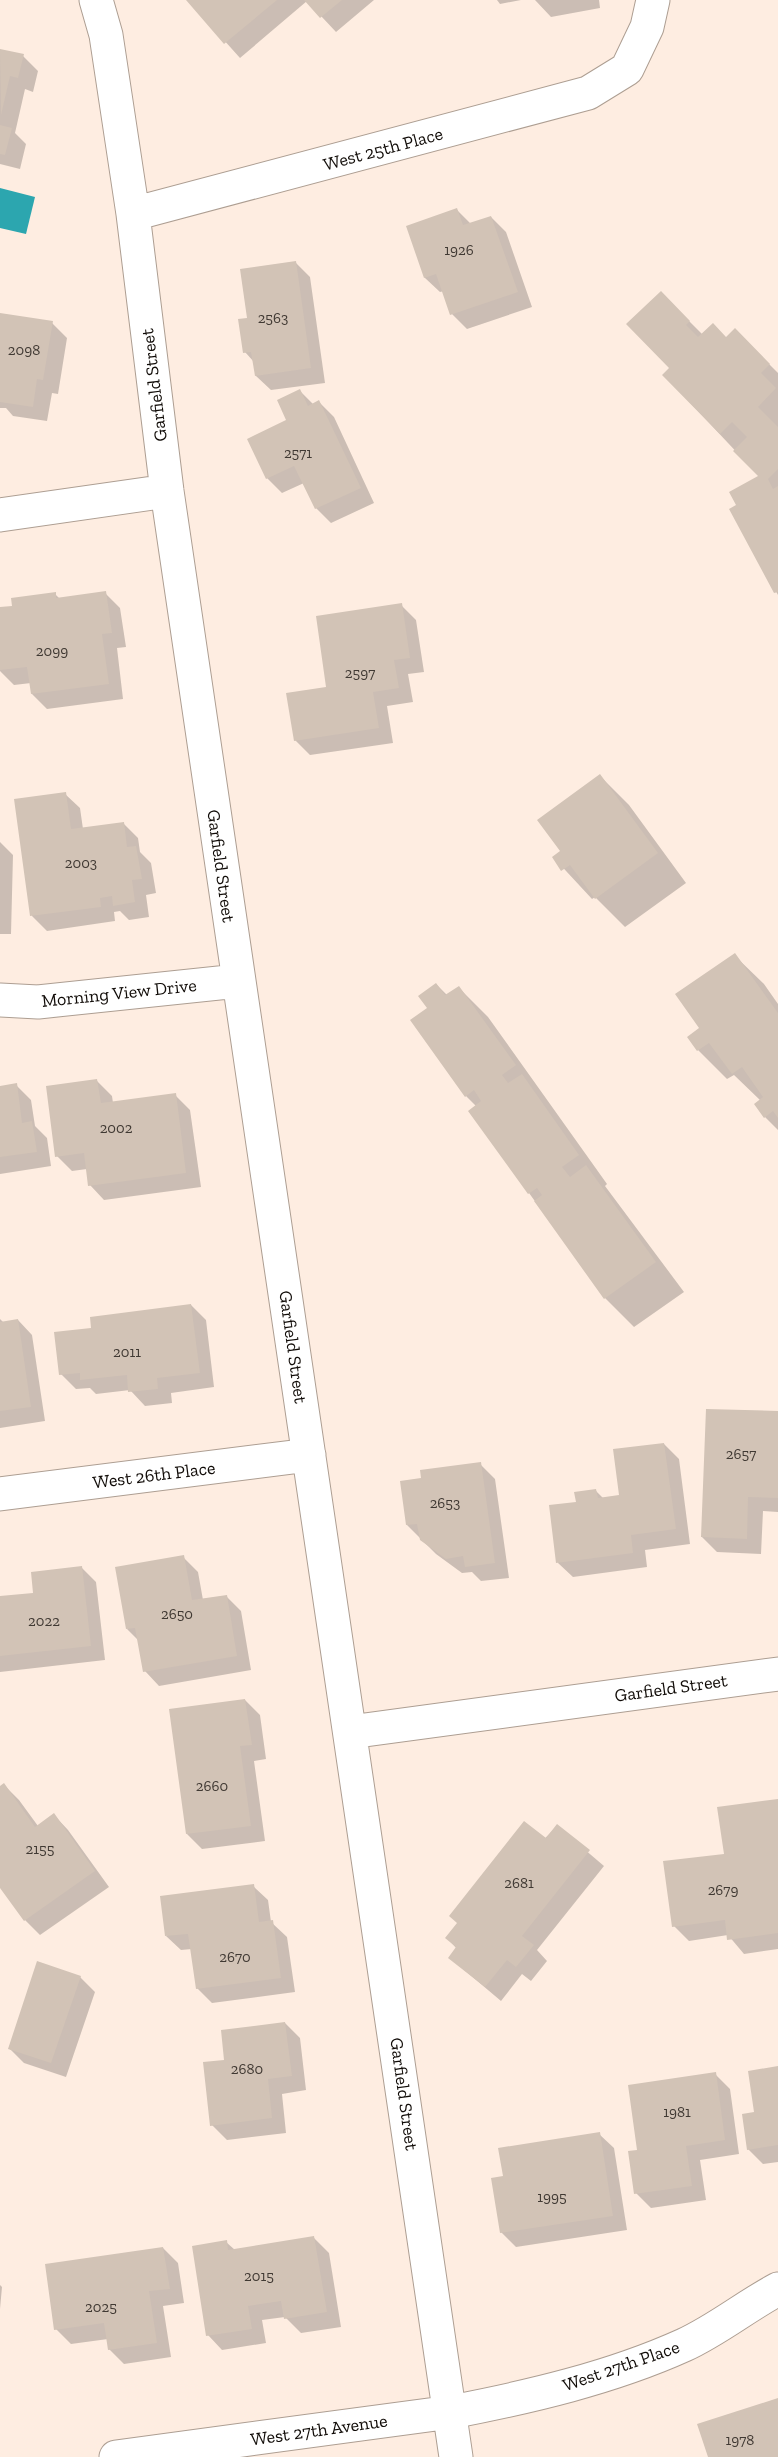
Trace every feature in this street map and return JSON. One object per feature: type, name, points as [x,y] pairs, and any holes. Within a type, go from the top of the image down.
[{"type":"street","name":"Garfield Street","points":[[96,0],[106,35],[133,214],[167,491],[456,2457]]},
{"type":"street","name":"West 25th Place","points":[[133,214],[588,93],[627,69],[646,27],[653,0]]},
{"type":"street","points":[[0,515],[167,491]]},
{"type":"street","name":"Morning View Drive","points":[[0,1000],[38,1002],[238,981]]},
{"type":"street","name":"West 26th Place","points":[[0,1494],[309,1455]]},
{"type":"street","name":"Garfield Street","points":[[350,1732],[778,1674]]},
{"type":"street","name":"West 27th Place","points":[[451,2412],[506,2401],[594,2378],[684,2345],[778,2289]]},
{"type":"street","name":"West 27th Avenue","points":[[116,2457],[451,2412]]},
{"type":"water","points":[[0,188],[35,197],[26,234],[0,228]]},
{"type":"building","points":[[186,0],[277,0],[224,44]]},
{"type":"building","points":[[304,0],[342,0],[320,18]]},
{"type":"building","points":[[0,49],[24,54],[18,78],[10,76],[1,115]]},
{"type":"building","points":[[0,125],[12,128],[5,155],[0,154]]},
{"type":"building","points":[[457,208],[463,225],[491,216],[518,292],[450,315],[436,274],[424,278],[406,226]]},
{"type":"building","points":[[296,261],[311,368],[255,376],[251,352],[243,353],[238,319],[247,318],[240,269]]},
{"type":"building","points":[[661,291],[690,321],[686,325],[698,337],[713,323],[726,337],[735,328],[770,364],[761,373],[776,388],[758,407],[778,427],[778,469],[768,479],[773,489],[778,486],[778,592],[774,593],[729,509],[736,505],[729,492],[758,476],[733,451],[747,437],[732,422],[720,434],[662,375],[669,368],[626,324]]},
{"type":"building","points":[[0,313],[53,321],[43,380],[37,379],[33,407],[0,402]]},
{"type":"building","points":[[300,389],[308,406],[319,400],[361,488],[315,509],[294,466],[266,479],[247,439],[286,420],[277,400]]},
{"type":"building","points":[[106,591],[112,633],[102,634],[109,684],[31,694],[27,667],[0,670],[0,607],[12,606],[11,598],[56,592],[56,598]]},
{"type":"building","points":[[402,603],[410,658],[394,660],[399,688],[373,692],[379,728],[294,741],[286,693],[326,687],[316,616]]},
{"type":"building","points":[[600,774],[658,853],[595,899],[570,865],[561,871],[552,857],[560,851],[537,820]]},
{"type":"building","points":[[66,792],[71,829],[124,822],[127,847],[136,846],[142,879],[132,880],[135,902],[113,906],[112,896],[100,898],[101,907],[30,916],[14,799]]},
{"type":"building","points":[[735,953],[778,1013],[778,1118],[773,1111],[764,1118],[754,1104],[763,1097],[742,1067],[732,1074],[709,1043],[697,1051],[687,1037],[699,1028],[675,994]]},
{"type":"building","points":[[436,983],[445,995],[459,986],[516,1065],[502,1075],[508,1083],[522,1074],[579,1155],[562,1167],[570,1177],[586,1165],[656,1262],[604,1299],[534,1201],[542,1195],[537,1188],[528,1194],[468,1111],[481,1101],[474,1090],[465,1097],[410,1020],[427,1008],[418,996]]},
{"type":"building","points":[[97,1079],[101,1103],[176,1093],[186,1173],[88,1186],[84,1153],[55,1157],[46,1086]]},
{"type":"building","points":[[17,1083],[22,1123],[32,1121],[37,1152],[0,1157],[0,1086]]},
{"type":"building","points":[[191,1304],[200,1373],[157,1378],[158,1389],[128,1392],[127,1375],[80,1380],[80,1373],[59,1375],[54,1332],[91,1328],[90,1317]]},
{"type":"building","points":[[18,1319],[31,1407],[0,1411],[0,1322]]},
{"type":"building","points":[[706,1409],[778,1411],[778,1498],[748,1497],[747,1539],[701,1537]]},
{"type":"building","points":[[664,1443],[676,1529],[631,1535],[633,1553],[556,1563],[549,1505],[576,1502],[574,1492],[596,1489],[598,1498],[619,1495],[613,1449]]},
{"type":"building","points":[[481,1462],[495,1563],[465,1567],[463,1556],[446,1559],[420,1540],[417,1524],[406,1525],[400,1481],[421,1478],[420,1470]]},
{"type":"building","points":[[184,1555],[192,1600],[227,1595],[237,1656],[143,1672],[135,1628],[126,1629],[115,1567]]},
{"type":"building","points":[[82,1566],[91,1646],[0,1656],[0,1596],[33,1593],[31,1572]]},
{"type":"building","points":[[245,1699],[252,1745],[240,1746],[251,1826],[186,1834],[169,1709]]},
{"type":"building","points":[[4,1783],[35,1827],[54,1813],[95,1871],[24,1921],[0,1888],[0,1786]]},
{"type":"building","points":[[778,1799],[778,1933],[727,1940],[725,1920],[672,1927],[663,1861],[724,1854],[717,1807]]},
{"type":"building","points":[[524,1821],[546,1838],[557,1824],[590,1850],[522,1936],[534,1945],[516,1967],[507,1960],[485,1987],[448,1958],[456,1947],[445,1938],[457,1923],[449,1916]]},
{"type":"building","points":[[254,1884],[259,1922],[273,1920],[281,1978],[196,1989],[188,1934],[165,1936],[160,1896]]},
{"type":"building","points":[[37,1961],[81,1976],[51,2063],[8,2049]]},
{"type":"building","points":[[285,2022],[292,2076],[268,2079],[272,2118],[210,2126],[203,2062],[224,2060],[221,2030]]},
{"type":"building","points":[[778,2066],[778,2145],[747,2150],[742,2114],[754,2112],[748,2071]]},
{"type":"building","points":[[716,2072],[725,2140],[686,2146],[692,2186],[634,2194],[628,2151],[637,2150],[628,2085]]},
{"type":"building","points":[[600,2132],[613,2216],[500,2233],[491,2178],[503,2176],[498,2148]]},
{"type":"building","points":[[314,2236],[327,2312],[284,2319],[281,2301],[248,2306],[252,2329],[206,2336],[192,2246],[227,2240],[228,2250]]},
{"type":"building","points":[[163,2247],[170,2289],[149,2291],[157,2343],[108,2350],[104,2323],[54,2330],[45,2264]]},
{"type":"building","points":[[778,2398],[778,2457],[708,2457],[697,2424]]}]
